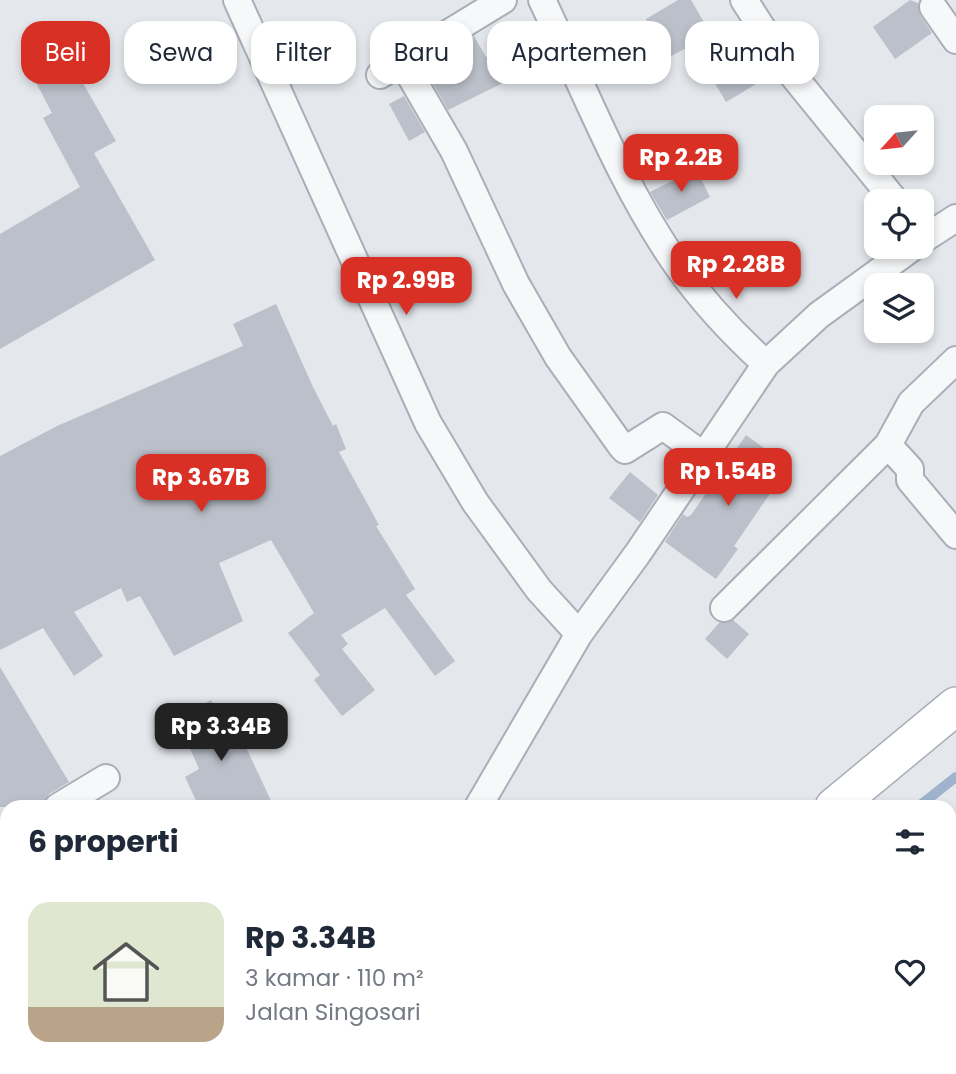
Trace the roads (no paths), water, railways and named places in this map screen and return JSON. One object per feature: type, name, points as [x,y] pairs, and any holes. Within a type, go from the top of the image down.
[{"type":"main road","points":[[842,800],[956,706]]},
{"type":"street","points":[[237,0],[428,423],[483,513],[538,590],[579,634]]},
{"type":"street","points":[[503,0],[392,69],[454,151],[516,284],[558,357],[622,447],[625,450],[663,426],[704,456]]},
{"type":"street","points":[[542,0],[636,196],[677,265],[723,324],[766,365]]},
{"type":"street","points":[[744,0],[791,73],[885,189]]},
{"type":"street","points":[[933,7],[956,40]]},
{"type":"street","points":[[934,231],[956,218]]},
{"type":"street","points":[[482,800],[579,634],[766,365],[819,315],[894,259]]},
{"type":"street","points":[[724,608],[888,444],[911,403],[956,359]]},
{"type":"street","points":[[888,444],[910,469],[910,480],[956,535]]},
{"type":"street","points":[[70,800],[106,778]]},
{"type":"waterway","points":[[927,800],[956,777]]}]
